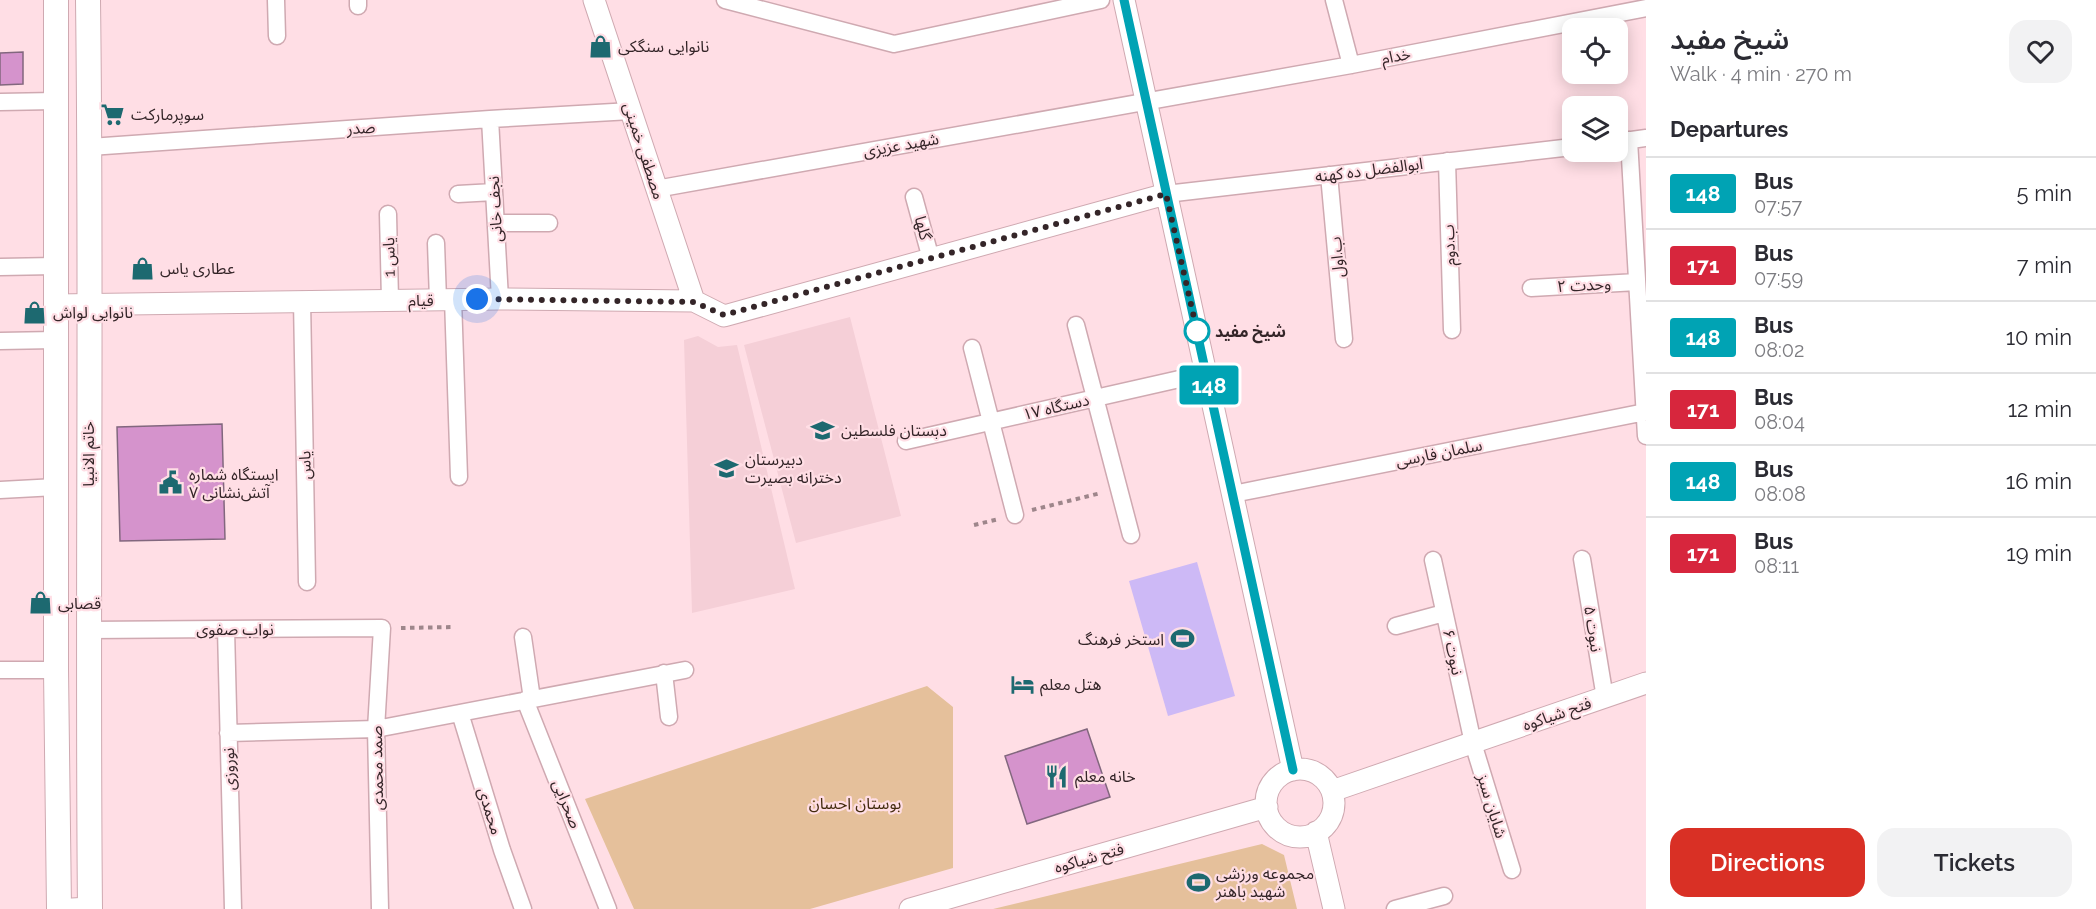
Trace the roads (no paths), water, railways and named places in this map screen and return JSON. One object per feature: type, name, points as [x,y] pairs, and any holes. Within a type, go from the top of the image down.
[{"type":"main road","name":"خاتم الانبیا","points":[[56,0],[54,101],[59,909]]},
{"type":"main road","name":"خاتم الانبیا","points":[[84,909],[88,630],[90,147],[88,0]]},
{"type":"street","points":[[276,0],[277,36]]},
{"type":"street","name":"مصطفی خمینی","points":[[594,0],[694,302]]},
{"type":"street","points":[[725,0],[894,44],[1101,0]]},
{"type":"street","points":[[1124,0],[1293,770]]},
{"type":"street","points":[[1334,0],[1351,65]]},
{"type":"street","name":"خدام","points":[[1146,102],[1646,8]]},
{"type":"street","points":[[0,102],[54,101]]},
{"type":"street","name":"شهید عزیزی","points":[[656,189],[1146,102]]},
{"type":"street","name":"صدر","points":[[90,147],[631,111]]},
{"type":"street","name":"نجف خانی","points":[[490,119],[500,299]]},
{"type":"street","points":[[1631,140],[1640,221],[1637,282],[1643,329],[1646,436]]},
{"type":"street","name":"ابوالفضل ده کهنه","points":[[1166,194],[1562,148]]},
{"type":"street","name":"ب.دوم","points":[[1447,161],[1452,330]]},
{"type":"street","name":"ب.اول","points":[[1329,175],[1344,339]]},
{"type":"street","points":[[458,194],[494,192]]},
{"type":"street","name":"قیام","points":[[55,305],[500,299],[694,302],[724,315],[1166,194]]},
{"type":"street","name":"گلها","points":[[914,197],[931,259]]},
{"type":"street","name":"یاس 1","points":[[388,214],[390,300]]},
{"type":"street","points":[[496,222],[549,223]]},
{"type":"street","points":[[436,243],[445,299],[459,477]]},
{"type":"street","points":[[0,267],[55,266]]},
{"type":"street","name":"وحدت ۲","points":[[1531,288],[1637,282]]},
{"type":"street","name":"یاس","points":[[302,300],[307,582]]},
{"type":"street","points":[[1076,326],[1131,535]]},
{"type":"street","points":[[0,341],[55,340]]},
{"type":"street","points":[[972,348],[1015,515]]},
{"type":"street","name":"۱۷ دستگاه","points":[[906,441],[1206,373]]},
{"type":"street","name":"سلمان فارسی","points":[[1233,494],[1645,412]]},
{"type":"street","points":[[0,490],[56,487]]},
{"type":"street","name":"نبوت ۵","points":[[1582,559],[1605,698]]},
{"type":"street","name":"نبوت ۶","points":[[1433,560],[1473,743]]},
{"type":"street","points":[[1396,626],[1444,613]]},
{"type":"street","name":"نواب صفوی","points":[[88,630],[382,628]]},
{"type":"street","name":"صمد محمدی","points":[[380,909],[376,729],[382,628]]},
{"type":"street","name":"نوروزی","points":[[226,629],[233,909]]},
{"type":"street","name":"صحرایی","points":[[523,637],[528,700],[608,909]]},
{"type":"street","points":[[0,670],[56,670]]},
{"type":"street","points":[[228,733],[376,729],[685,670]]},
{"type":"street","points":[[664,674],[669,717]]},
{"type":"street","name":"فتح شیاکوه","points":[[1332,791],[1646,683]]},
{"type":"street","name":"محمدی","points":[[460,713],[502,850],[523,909]]},
{"type":"street","name":"شایان سبز","points":[[1473,743],[1512,870]]},
{"type":"street","points":[[1303,769],[1321,776],[1332,791],[1334,800],[1330,819],[1316,832],[1306,836],[1285,833],[1270,818],[1267,807],[1269,791],[1273,783],[1285,772],[1303,769]]},
{"type":"street","name":"فتح شیاکوه","points":[[910,909],[1267,807]]},
{"type":"street","points":[[1316,832],[1334,909]]},
{"type":"street","points":[[1395,909],[1444,896]]},
{"type":"place","name":"نانوایی سنگکی","points":[[600,46]]},
{"type":"place","name":"سوپرمارکت","points":[[113,114]]},
{"type":"place","name":"عطاری یاس","points":[[142,268]]},
{"type":"place","name":"نانوایی لواش","points":[[35,312]]},
{"type":"place","name":"شیخ مفید","points":[[1197,331]]},
{"type":"place","name":"دبستان فلسطین","points":[[823,430]]},
{"type":"place","name":"دبیرستان دخترانه بصیرت","points":[[727,468]]},
{"type":"place","name":"ایستگاه شماره ۷ آتش‌نشانی","points":[[171,483]]},
{"type":"place","name":"قصابی","points":[[40,603]]},
{"type":"place","name":"استخر فرهنگ","points":[[1182,639]]},
{"type":"place","name":"هتل معلم","points":[[1022,684]]},
{"type":"place","name":"خانه معلم","points":[[1057,776]]},
{"type":"place","name":"مجموعه ورزشی شهید باهنر","points":[[1198,882]]},
{"type":"park label","name":"بوستان احسان","points":[[855,803]]}]
